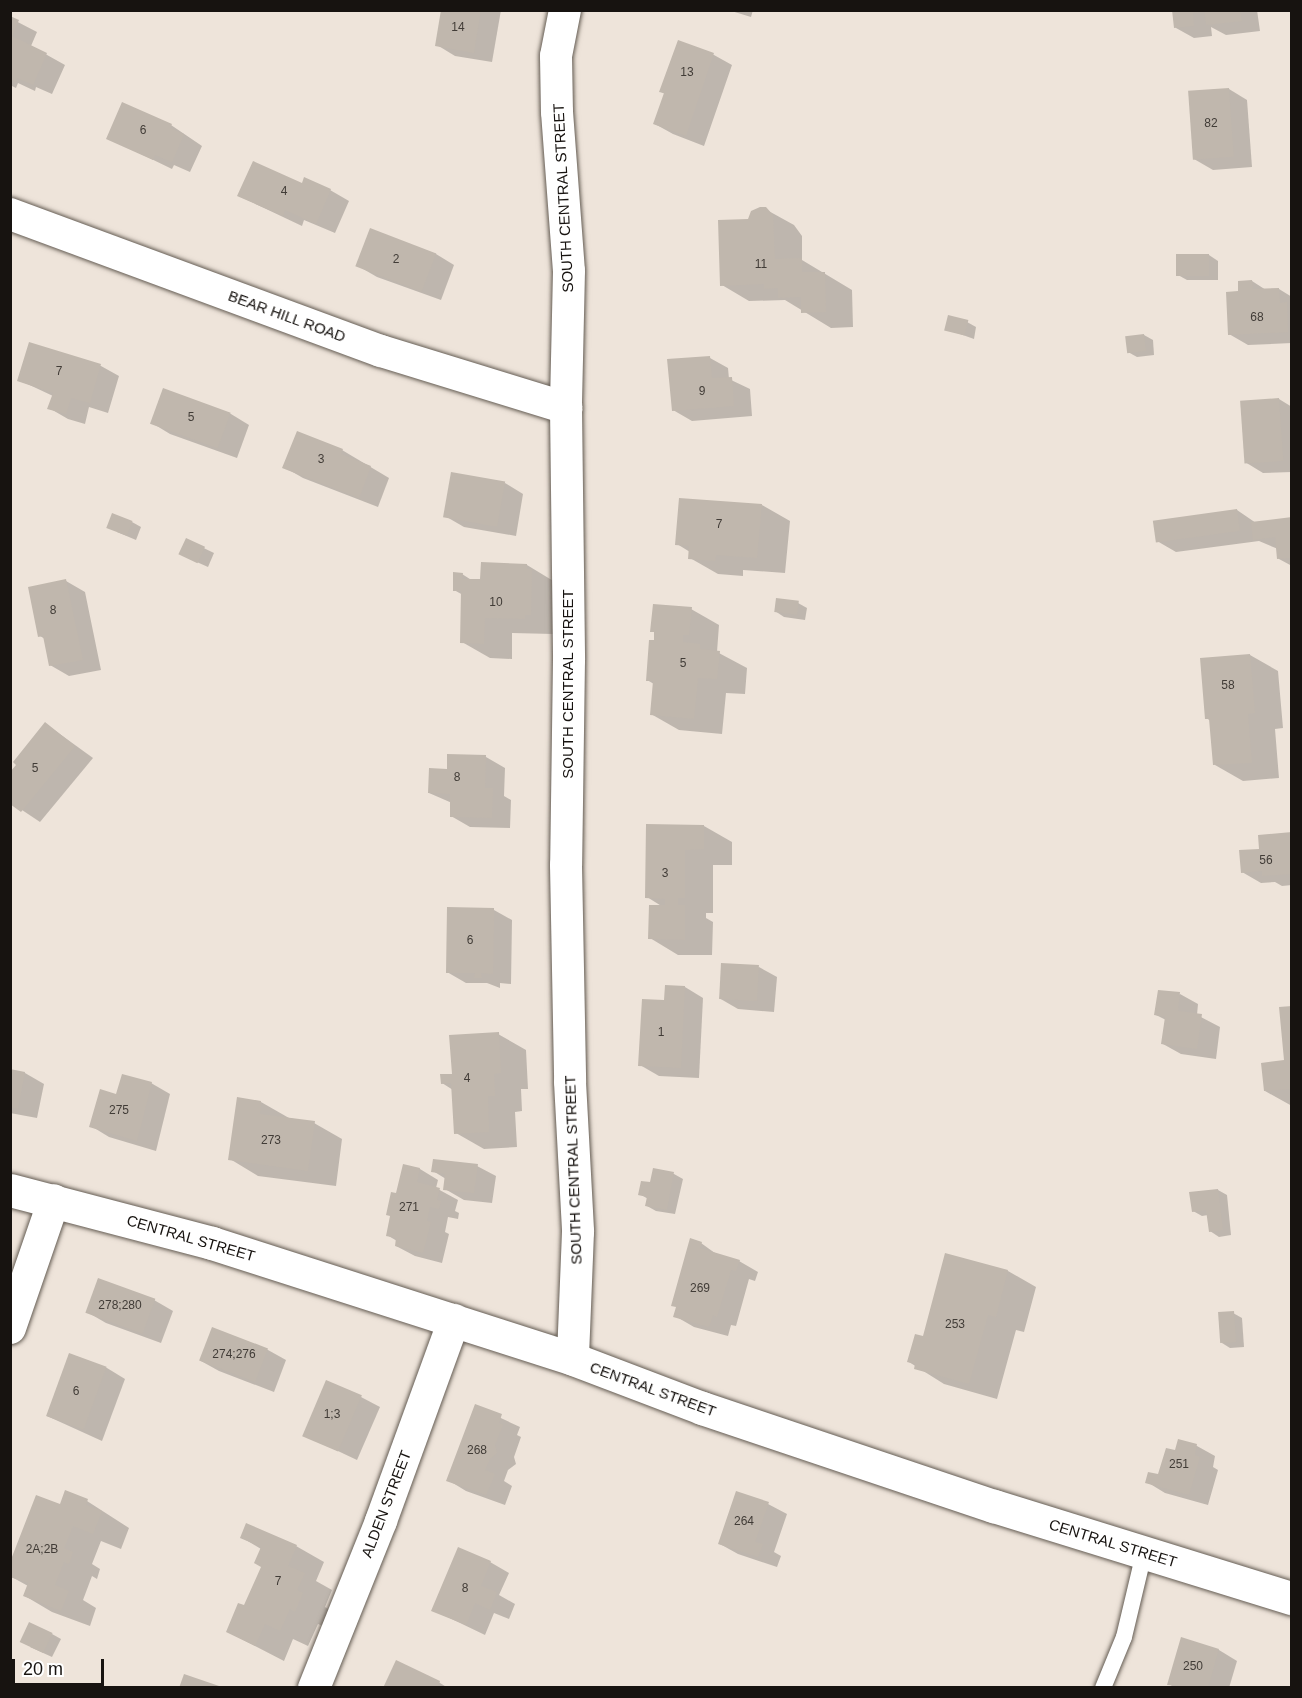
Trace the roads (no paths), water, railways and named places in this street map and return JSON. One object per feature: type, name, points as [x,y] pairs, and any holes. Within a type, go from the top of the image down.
[{"type":"street","name":"SOUTH CENTRAL STREET","points":[[565,10],[556,56],[557,112],[569,271],[566,408],[569,660],[566,865],[570,1082],[578,1232],[573,1359]]},
{"type":"street","name":"BEAR HILL ROAD","points":[[10,214],[381,351],[566,408]]},
{"type":"street","name":"CENTRAL STREET","points":[[10,1190],[212,1242],[573,1359],[702,1408],[1144,1553],[1292,1598]]},
{"type":"street","points":[[10,1328],[54,1200]]},
{"type":"street","name":"ALDEN STREET","points":[[314,1688],[381,1521],[454,1320]]},
{"type":"lane","points":[[1103,1688],[1124,1637],[1144,1553]]}]
